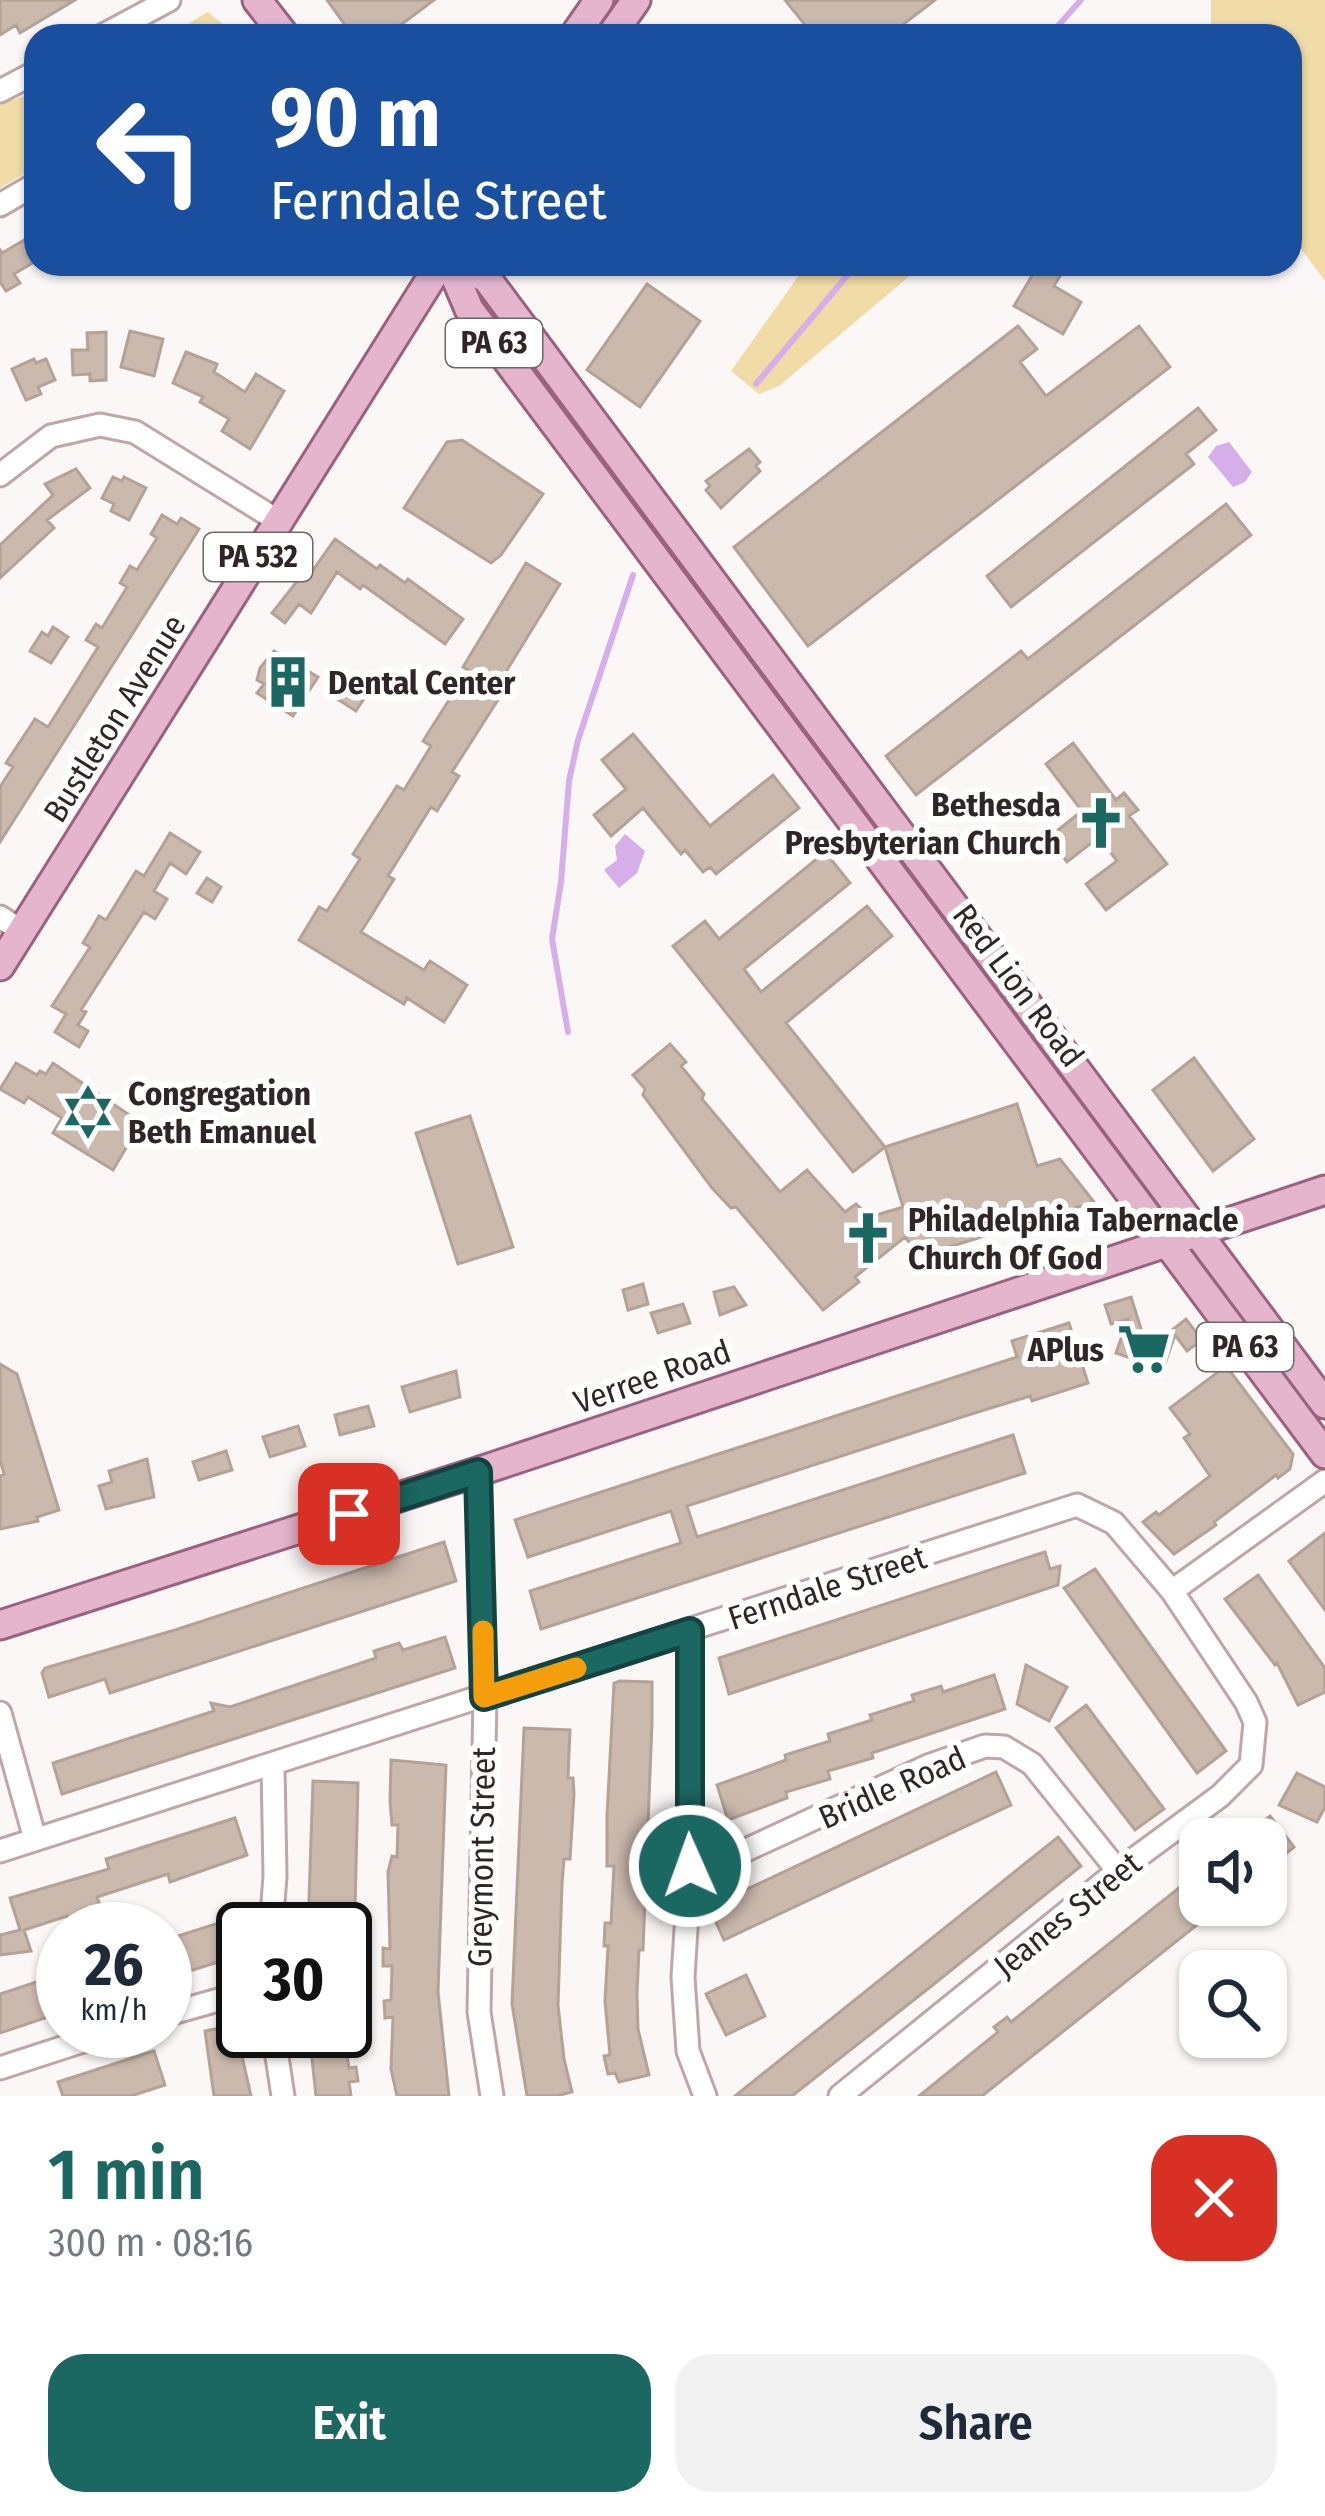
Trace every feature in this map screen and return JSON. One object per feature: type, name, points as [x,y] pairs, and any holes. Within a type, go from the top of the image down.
[{"type":"main road","name":"Bustleton Avenue","points":[[0,966],[11,924],[280,523],[433,276]]},
{"type":"main road","name":"Red Lion Road","points":[[455,276],[469,309],[1325,1454]]},
{"type":"main road","name":"Red Lion Road","points":[[482,276],[1325,1404]]},
{"type":"main road","points":[[836,801],[861,782]]},
{"type":"main road","points":[[1028,1058],[1054,1039]]},
{"type":"main road","name":"Verree Road","points":[[0,1625],[478,1472],[1325,1190]]},
{"type":"street","points":[[124,24],[169,0]]},
{"type":"street","points":[[0,475],[51,436],[100,425],[136,432],[280,523]]},
{"type":"street","name":"Greymont Street","points":[[478,1472],[484,1697],[478,2012],[492,2096]]},
{"type":"street","points":[[1172,1591],[1325,1481]]},
{"type":"street","name":"Ferndale Street","points":[[0,1851],[1077,1505],[1114,1523],[1172,1591]]},
{"type":"street","name":"Jeanes Street","points":[[840,2096],[1118,1871],[1220,1796],[1251,1765],[1255,1722],[1246,1702],[1172,1591]]},
{"type":"street","points":[[690,1631],[690,1866],[683,1978],[688,2051],[706,2096]]},
{"type":"street","points":[[0,1713],[34,1839]]},
{"type":"street","name":"Bridle Road","points":[[690,1866],[721,1862],[928,1766],[985,1746],[1004,1748],[1032,1764],[1118,1871]]},
{"type":"street","points":[[273,1766],[273,1902]]},
{"type":"street","points":[[0,2068],[36,2056]]},
{"type":"street","points":[[277,2058],[283,2096]]},
{"type":"shaded area","points":[[1211,0],[1325,0],[1325,281],[1302,250],[1302,24],[1211,24]]},
{"type":"shaded area","points":[[208,12],[222,24],[188,24]]},
{"type":"shaded area","points":[[24,96],[24,174],[0,188],[0,104]]},
{"type":"shaded area","points":[[798,276],[910,276],[779,386],[759,394],[731,371]]},
{"type":"shaded area","points":[[1229,442],[1252,472],[1233,487],[1208,457],[1216,446]]},
{"type":"shaded area","points":[[625,834],[645,851],[637,873],[619,888],[604,870],[617,860],[615,846]]},
{"type":"building","points":[[0,0],[75,0],[35,24],[24,24],[20,33],[16,25],[0,35]]},
{"type":"building","points":[[327,0],[434,0],[402,24],[344,24]]},
{"type":"building","points":[[785,0],[935,0],[904,24],[804,24]]},
{"type":"building","points":[[24,240],[24,268],[14,274],[20,283],[6,291],[0,282],[0,250]]},
{"type":"building","points":[[1032,276],[1060,276],[1054,286],[1081,302],[1063,334],[1014,306]]},
{"type":"building","points":[[647,284],[700,321],[640,407],[587,370]]},
{"type":"building","points":[[1018,326],[1037,349],[1020,362],[1046,396],[1139,326],[1170,367],[808,646],[734,547]]},
{"type":"building","points":[[130,331],[163,339],[154,376],[121,367]]},
{"type":"building","points":[[106,332],[106,380],[73,375],[72,350],[88,350],[87,333]]},
{"type":"building","points":[[186,352],[217,364],[214,372],[245,392],[256,374],[284,391],[250,449],[222,431],[229,419],[200,402],[203,397],[173,383]]},
{"type":"building","points":[[34,359],[36,363],[46,359],[55,380],[38,387],[41,394],[26,400],[12,369]]},
{"type":"building","points":[[1198,408],[1216,430],[1186,454],[1194,464],[1011,607],[987,576]]},
{"type":"building","points":[[462,440],[543,494],[491,563],[404,508],[447,442]]},
{"type":"building","points":[[749,449],[760,462],[756,466],[760,471],[721,508],[706,490],[710,486],[706,481]]},
{"type":"building","points":[[76,469],[90,488],[47,520],[54,528],[0,578],[0,545],[53,495],[45,484]]},
{"type":"building","points":[[113,477],[146,488],[129,520],[111,511],[114,504],[102,498]]},
{"type":"building","points":[[1226,504],[1251,535],[916,795],[886,756],[1021,651],[1028,659]]},
{"type":"building","points":[[162,515],[177,524],[181,518],[199,529],[0,842],[0,787],[13,767],[6,763],[35,719],[48,727],[98,647],[86,640],[96,624],[102,628],[127,587],[120,583],[130,566],[137,570],[157,538],[151,534]]},
{"type":"building","points":[[335,539],[377,569],[380,565],[405,583],[408,579],[463,619],[445,644],[363,585],[360,589],[337,572],[311,613],[299,604],[285,623],[272,613]]},
{"type":"building","points":[[526,563],[560,584],[496,688],[503,692],[452,772],[459,776],[437,811],[431,807],[388,876],[394,879],[361,932],[424,970],[430,961],[467,985],[444,1022],[407,998],[404,1004],[299,940],[319,907],[327,911],[360,859],[353,854],[397,786],[404,790],[431,746],[423,741]]},
{"type":"building","points":[[53,627],[68,637],[51,663],[30,651],[42,632],[48,636]]},
{"type":"building","name":"Dental Center","points":[[274,651],[318,677],[293,716],[257,693],[264,684],[257,680],[260,668]]},
{"type":"building","points":[[343,675],[367,694],[356,711],[331,695]]},
{"type":"building","points":[[633,734],[710,826],[773,775],[799,808],[716,874],[710,867],[703,872],[685,850],[681,854],[643,808],[611,836],[594,815],[626,789],[602,760]]},
{"type":"building","name":"Bethesda Presbyterian Church","points":[[1073,743],[1116,800],[1124,793],[1138,810],[1129,816],[1167,864],[1106,910],[1086,884],[1117,861],[1099,837],[1067,862],[1048,838],[1082,811],[1046,764]]},
{"type":"building","points":[[170,833],[200,852],[186,874],[170,863],[154,891],[167,899],[155,919],[144,912],[81,1010],[86,1012],[78,1025],[88,1031],[79,1047],[55,1032],[66,1014],[52,1006],[90,947],[83,943],[99,916],[106,920],[136,871],[144,876]]},
{"type":"building","points":[[825,852],[850,883],[744,969],[761,992],[867,906],[892,936],[786,1023],[885,1147],[853,1172],[673,946],[705,921],[719,939]]},
{"type":"building","points":[[207,878],[221,887],[212,902],[197,893]]},
{"type":"building","points":[[670,1044],[686,1062],[681,1066],[704,1094],[702,1099],[780,1192],[807,1170],[845,1212],[856,1204],[870,1217],[903,1207],[885,1147],[1017,1104],[1037,1166],[1060,1159],[1094,1202],[920,1256],[905,1237],[823,1310],[736,1207],[731,1208],[712,1188],[643,1095],[645,1089],[633,1075]]},
{"type":"building","points":[[1194,1058],[1254,1139],[1213,1171],[1153,1090]]},
{"type":"building","name":"Congregation Beth Emanuel","points":[[16,1063],[37,1075],[40,1071],[46,1074],[53,1063],[141,1123],[113,1170],[53,1133],[62,1118],[28,1097],[24,1103],[0,1089]]},
{"type":"building","points":[[470,1116],[513,1247],[458,1264],[416,1133]]},
{"type":"building","points":[[643,1284],[648,1304],[628,1310],[623,1290]]},
{"type":"building","points":[[734,1287],[746,1305],[720,1315],[714,1292]]},
{"type":"building","points":[[1131,1297],[1143,1335],[1158,1341],[1186,1319],[1202,1340],[1187,1351],[1175,1335],[1163,1369],[1116,1353],[1128,1319],[1111,1324],[1105,1305]]},
{"type":"building","points":[[683,1304],[690,1323],[658,1333],[651,1313]]},
{"type":"building","points":[[1069,1323],[1088,1383],[1032,1401],[1030,1396],[687,1506],[697,1537],[1013,1435],[1025,1473],[541,1629],[530,1591],[681,1543],[671,1511],[528,1557],[515,1520],[1017,1357],[1012,1341]]},
{"type":"building","points":[[0,1364],[17,1374],[59,1510],[37,1517],[38,1521],[0,1529],[0,1476],[4,1474]]},
{"type":"building","points":[[1226,1366],[1293,1454],[1290,1469],[1174,1554],[1143,1522],[1210,1476],[1184,1438],[1190,1434],[1170,1408]]},
{"type":"building","points":[[456,1371],[460,1397],[410,1412],[402,1387]]},
{"type":"building","points":[[368,1406],[374,1426],[340,1435],[335,1415]]},
{"type":"building","points":[[298,1426],[305,1446],[270,1457],[263,1437]]},
{"type":"building","points":[[226,1451],[232,1470],[199,1480],[193,1462]]},
{"type":"building","points":[[147,1459],[154,1497],[106,1509],[99,1486],[112,1482],[109,1471]]},
{"type":"building","points":[[1325,1533],[1325,1610],[1289,1561]]},
{"type":"building","points":[[444,1542],[456,1581],[110,1693],[105,1679],[49,1697],[42,1673],[45,1668]]},
{"type":"building","points":[[1045,1552],[1050,1569],[1060,1566],[1058,1585],[729,1694],[719,1658]]},
{"type":"building","points":[[1095,1569],[1226,1751],[1197,1773],[1064,1588]]},
{"type":"building","points":[[1258,1575],[1325,1668],[1325,1692],[1298,1705],[1277,1663],[1225,1599]]},
{"type":"building","points":[[445,1637],[455,1668],[62,1794],[53,1763],[214,1711],[211,1703],[230,1707],[376,1658],[374,1651],[399,1643],[403,1650]]},
{"type":"building","points":[[1026,1665],[1067,1687],[1049,1721],[1017,1704]]},
{"type":"building","points":[[994,1675],[1005,1709],[872,1753],[873,1758],[828,1771],[830,1779],[786,1792],[787,1798],[728,1820],[717,1785],[830,1741],[828,1734],[914,1701],[912,1695],[941,1686],[943,1692]]},
{"type":"building","points":[[652,1682],[652,1723],[643,1950],[639,1950],[637,1993],[638,2029],[649,2075],[619,2082],[615,2073],[608,2074],[604,2056],[610,2055],[605,2001],[608,1946],[604,1946],[605,1923],[611,1923],[614,1866],[607,1866],[607,1815],[614,1683]]},
{"type":"building","points":[[1086,1705],[1164,1809],[1135,1830],[1056,1728]]},
{"type":"building","points":[[524,1728],[570,1730],[568,1778],[573,1778],[574,1794],[570,1859],[564,1859],[562,1884],[558,2005],[572,2092],[556,2096],[527,2096],[512,2004]]},
{"type":"building","points":[[391,1760],[446,1765],[438,1992],[449,2096],[397,2096],[391,2069],[393,2017],[385,2018],[384,2001],[391,2000],[392,1966],[383,1966],[383,1948],[390,1949],[388,1872],[392,1856],[397,1857]]},
{"type":"building","points":[[996,1772],[1011,1805],[724,1940],[709,1907]]},
{"type":"building","points":[[1297,1773],[1325,1787],[1325,1807],[1317,1822],[1279,1805]]},
{"type":"building","points":[[313,1781],[358,1783],[355,1902],[309,1902]]},
{"type":"building","points":[[235,1818],[247,1855],[170,1882],[168,1874],[97,1897],[99,1902],[36,1902],[36,1926],[24,1930],[31,1951],[0,1955],[0,1935],[20,1930],[10,1898],[109,1869],[106,1859]]},
{"type":"building","points":[[1058,1837],[1081,1866],[929,1988],[792,2096],[735,2096]]},
{"type":"building","points":[[1179,1888],[1179,1926],[1196,1926],[982,2096],[919,2096],[998,2032],[994,2027],[1007,2017],[1011,2022]]},
{"type":"building","points":[[216,1924],[216,1963],[192,1970],[192,1931]]},
{"type":"building","points":[[746,1975],[765,2016],[726,2035],[706,1994]]},
{"type":"building","points":[[36,1982],[36,2021],[0,2033],[0,1994]]},
{"type":"building","points":[[216,2029],[216,2058],[242,2058],[251,2096],[214,2096],[205,2031]]},
{"type":"building","points":[[132,2058],[156,2058],[165,2085],[131,2096],[63,2096],[58,2082]]},
{"type":"building","points":[[312,2058],[347,2058],[349,2068],[356,2067],[358,2081],[349,2082],[351,2096],[316,2096]]},
{"type":"waterway","points":[[1060,24],[1081,0]]},
{"type":"waterway","points":[[756,384],[847,276]]},
{"type":"waterway","points":[[568,1032],[552,939],[569,781],[633,575]]},
{"type":"slow traffic","points":[[483,1631],[484,1697],[576,1668]]},
{"type":"place","name":"Dental Center","points":[[288,682]]},
{"type":"place","name":"Bethesda Presbyterian Church","points":[[1101,823]]},
{"type":"place","name":"Congregation Beth Emanuel","points":[[88,1112]]},
{"type":"place","name":"Philadelphia Tabernacle Church Of God","points":[[868,1238]]},
{"type":"place","name":"APlus","points":[[1144,1349]]},
{"type":"route","points":[[349,1514],[478,1472],[484,1697],[690,1631],[690,1866]]}]
